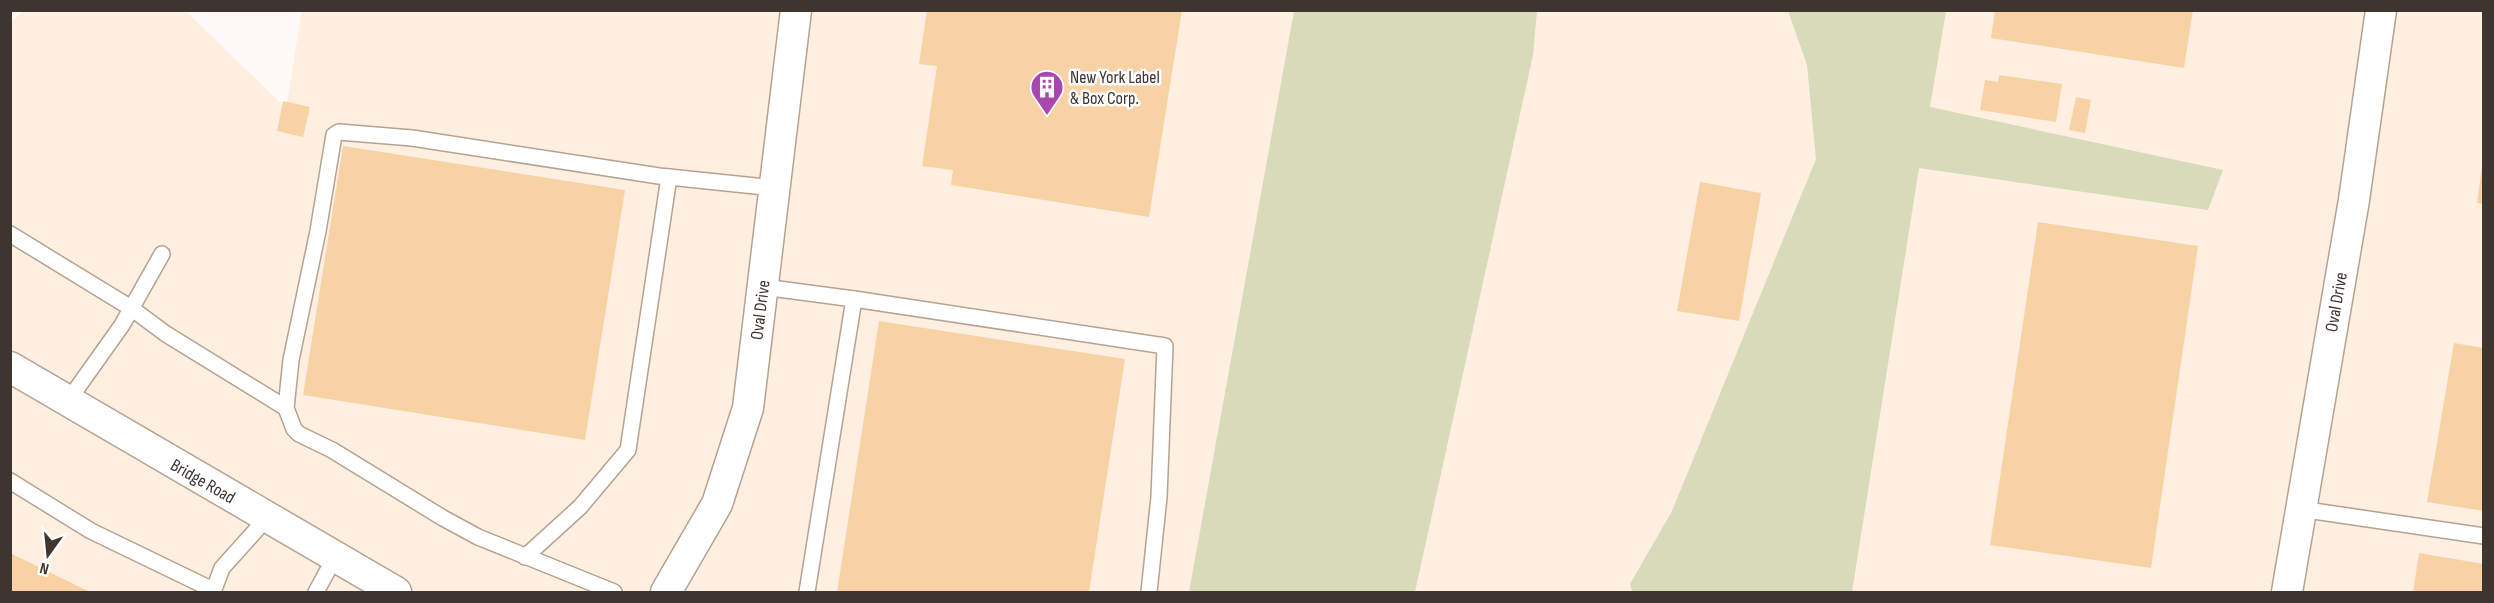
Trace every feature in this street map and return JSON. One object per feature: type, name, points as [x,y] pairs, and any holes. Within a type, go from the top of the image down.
[{"type":"street","name":"Oval Drive","points":[[666,592],[717,504],[748,408],[796,10]]},
{"type":"street","name":"Oval Drive","points":[[2287,592],[2354,200],[2381,10]]},
{"type":"street","name":"Bridge Road","points":[[10,367],[396,592]]},
{"type":"lane","points":[[614,592],[525,557],[443,518],[332,450],[299,435],[294,429],[286,408],[293,349],[318,231],[334,135],[337,133],[411,138],[669,177],[775,188]]},
{"type":"lane","points":[[525,557],[580,507],[628,450],[669,177]]},
{"type":"lane","points":[[10,234],[131,308],[166,334],[286,408]]},
{"type":"lane","points":[[68,401],[122,325],[162,254]]},
{"type":"lane","points":[[763,287],[1165,346],[1160,497],[1149,592]]},
{"type":"lane","points":[[807,592],[854,299]]},
{"type":"lane","points":[[10,481],[92,531],[213,591],[222,568],[267,518]]},
{"type":"lane","points":[[2300,509],[2484,536]]},
{"type":"lane","points":[[316,592],[335,557]]},
{"type":"shaded area","points":[[302,10],[2483,11],[2483,592],[11,592],[10,23],[23,11],[186,11],[286,108]]},
{"type":"green space","points":[[1294,11],[1537,11],[1533,55],[1415,592],[1189,592]]},
{"type":"green space","points":[[1788,11],[1946,11],[1930,107],[2223,170],[2208,210],[1919,168],[1852,592],[1632,592],[1630,584],[1672,511],[1816,159],[1807,65]]},
{"type":"building","name":"New York Label & Box Corp.","points":[[927,10],[1182,10],[1149,217],[951,185],[953,170],[922,166],[937,66],[919,64]]},
{"type":"building","points":[[1995,10],[2193,10],[2184,68],[1991,38]]},
{"type":"building","points":[[1999,75],[2062,84],[2056,122],[1980,110],[1985,80],[1998,82]]},
{"type":"building","points":[[2076,97],[2091,100],[2085,133],[2069,130]]},
{"type":"building","points":[[283,101],[310,107],[303,137],[277,131]]},
{"type":"building","points":[[343,146],[625,190],[585,440],[303,395]]},
{"type":"building","points":[[2482,166],[2484,166],[2484,204],[2477,203]]},
{"type":"building","points":[[1700,182],[1761,193],[1739,321],[1677,311]]},
{"type":"building","points":[[2038,222],[2198,246],[2151,568],[1990,545]]},
{"type":"building","points":[[879,321],[1125,359],[1089,592],[837,592]]},
{"type":"building","points":[[2454,343],[2484,348],[2484,511],[2427,502]]},
{"type":"building","points":[[10,553],[90,592],[10,592]]},
{"type":"building","points":[[2419,553],[2484,564],[2484,592],[2413,592]]},
{"type":"place","name":"New York Label & Box Corp.","points":[[1047,116]]}]
